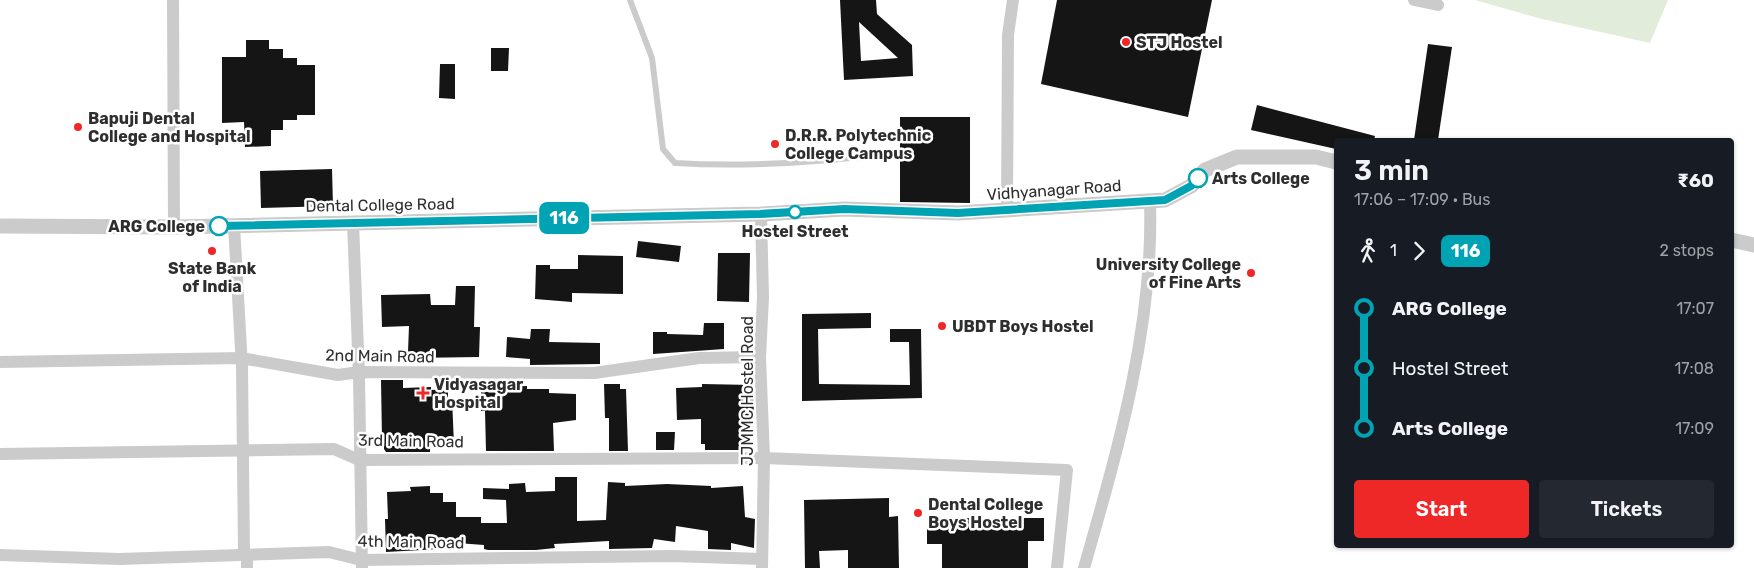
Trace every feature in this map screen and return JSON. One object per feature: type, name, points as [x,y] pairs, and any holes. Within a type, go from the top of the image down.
[{"type":"street","points":[[173,0],[174,226]]},
{"type":"street","points":[[1007,211],[1008,35],[1013,0]]},
{"type":"street","points":[[1414,0],[1438,5]]},
{"type":"street","name":"Vidhyanagar Road","points":[[760,214],[844,209],[958,213],[1165,200],[1191,186],[1205,170],[1237,157],[1316,158],[1334,162]]},
{"type":"street","points":[[1084,568],[1122,435],[1136,358],[1151,245],[1150,201]]},
{"type":"street","name":"Dental College Road","points":[[0,226],[174,226],[760,214]]},
{"type":"street","name":"JJMMC Hostel Road","points":[[760,214],[763,297],[760,357],[764,458],[762,563]]},
{"type":"street","points":[[353,223],[359,372],[359,460],[362,479],[362,564]]},
{"type":"street","points":[[234,225],[244,451],[244,554],[247,554],[247,568]]},
{"type":"street","points":[[1734,241],[1754,245]]},
{"type":"street","name":"2nd Main Road","points":[[0,362],[241,358],[338,375],[359,372],[594,373],[699,358],[760,357]]},
{"type":"street","name":"3rd Main Road","points":[[0,454],[334,449],[359,460],[764,458],[1066,470],[1057,568]]},
{"type":"street","name":"4th Main Road","points":[[0,555],[119,559],[328,552],[362,564],[672,556],[762,563]]},
{"type":"lane","points":[[630,0],[652,58],[663,149],[676,162],[702,164],[821,162],[870,156]]},
{"type":"green space","points":[[1475,0],[1668,0],[1650,43],[1542,19]]},
{"type":"building","points":[[840,0],[876,0],[877,14],[912,45],[913,76],[844,80]],"holes":[[[859,22],[898,58],[861,61]]]},
{"type":"building","name":"STJ Hostel","points":[[1057,0],[1212,0],[1188,117],[1041,84]]},
{"type":"building","points":[[246,40],[269,40],[269,49],[283,49],[283,58],[297,58],[297,65],[315,65],[315,115],[297,115],[297,120],[283,120],[283,130],[271,130],[271,146],[245,147],[244,122],[222,123],[222,57],[246,57]]},
{"type":"building","points":[[1428,44],[1452,47],[1438,138],[1414,138]]},
{"type":"building","points":[[491,48],[509,48],[508,71],[491,71]]},
{"type":"building","points":[[440,64],[455,64],[455,99],[439,98]]},
{"type":"building","points":[[1257,105],[1375,136],[1374,138],[1334,138],[1334,149],[1251,130]]},
{"type":"building","points":[[900,117],[970,117],[970,203],[900,202]]},
{"type":"building","points":[[332,169],[333,206],[261,208],[260,171]]},
{"type":"building","points":[[638,241],[681,246],[679,262],[636,257]]},
{"type":"building","points":[[718,253],[750,253],[749,302],[717,301]]},
{"type":"building","points":[[578,255],[623,256],[623,294],[572,293],[572,302],[535,299],[536,265],[550,265],[550,269],[578,269]]},
{"type":"building","points":[[456,286],[475,286],[474,327],[480,327],[479,357],[413,358],[413,352],[408,352],[409,326],[382,327],[381,295],[430,294],[431,305],[455,305]]},
{"type":"building","points":[[871,313],[871,328],[818,329],[819,384],[910,385],[909,342],[890,342],[890,329],[921,329],[922,398],[802,401],[802,314]]},
{"type":"building","points":[[704,323],[724,323],[724,349],[653,354],[653,332],[703,335]]},
{"type":"building","points":[[531,329],[550,329],[549,342],[600,343],[600,364],[530,365],[530,359],[506,357],[507,337],[530,339]]},
{"type":"building","points":[[381,380],[403,380],[403,388],[431,387],[431,390],[448,389],[448,398],[452,398],[454,445],[430,447],[430,452],[386,452],[384,449],[384,439],[382,439]]},
{"type":"building","points":[[604,384],[620,384],[620,389],[626,389],[628,451],[609,451],[609,418],[605,418]]},
{"type":"building","points":[[702,384],[753,385],[754,419],[749,419],[749,450],[705,450],[705,444],[701,444],[701,419],[677,420],[676,388],[702,387]]},
{"type":"building","points":[[527,386],[527,389],[549,389],[549,393],[576,394],[576,420],[553,423],[554,451],[486,451],[485,411],[481,411],[481,392],[505,391],[505,387]]},
{"type":"building","points":[[656,432],[675,432],[674,450],[656,450]]},
{"type":"building","points":[[555,477],[577,477],[577,521],[606,520],[608,482],[625,483],[625,486],[667,484],[711,486],[711,488],[743,486],[745,517],[755,519],[754,548],[731,543],[731,550],[708,549],[708,531],[676,526],[675,542],[654,539],[652,548],[609,549],[609,541],[554,544],[555,548],[536,550],[488,550],[484,549],[484,545],[457,543],[457,548],[386,552],[385,519],[388,519],[387,492],[411,491],[410,487],[430,486],[430,493],[443,493],[443,502],[456,502],[456,517],[481,517],[481,523],[507,523],[506,500],[483,499],[483,488],[509,489],[509,484],[525,483],[526,492],[555,491]]},
{"type":"building","points":[[889,498],[889,517],[898,516],[899,568],[848,568],[848,550],[819,551],[820,568],[805,568],[804,500]]},
{"type":"building","points":[[927,518],[1044,518],[1044,541],[1028,541],[1028,568],[942,568],[942,544],[927,544]]},
{"type":"bus line","name":"116","points":[[219,226],[760,214],[844,209],[958,213],[1007,211],[1165,200],[1191,186],[1198,178]]},
{"type":"place","name":"STJ Hostel","points":[[1126,42]]},
{"type":"place","name":"Bapuji Dental College and Hospital","points":[[78,127]]},
{"type":"place","name":"D.R.R. Polytechnic College Campus","points":[[775,144]]},
{"type":"place","name":"Arts College","points":[[1198,178]]},
{"type":"place","name":"Hostel Street","points":[[795,212]]},
{"type":"place","name":"ARG College","points":[[219,226]]},
{"type":"place","name":"State Bank of India","points":[[212,251]]},
{"type":"place","name":"University College of Fine Arts","points":[[1251,273]]},
{"type":"place","name":"UBDT Boys Hostel","points":[[942,326]]},
{"type":"place","name":"Vidyasagar Hospital","points":[[423,393]]},
{"type":"place","name":"Dental College Boys Hostel","points":[[918,513]]}]
